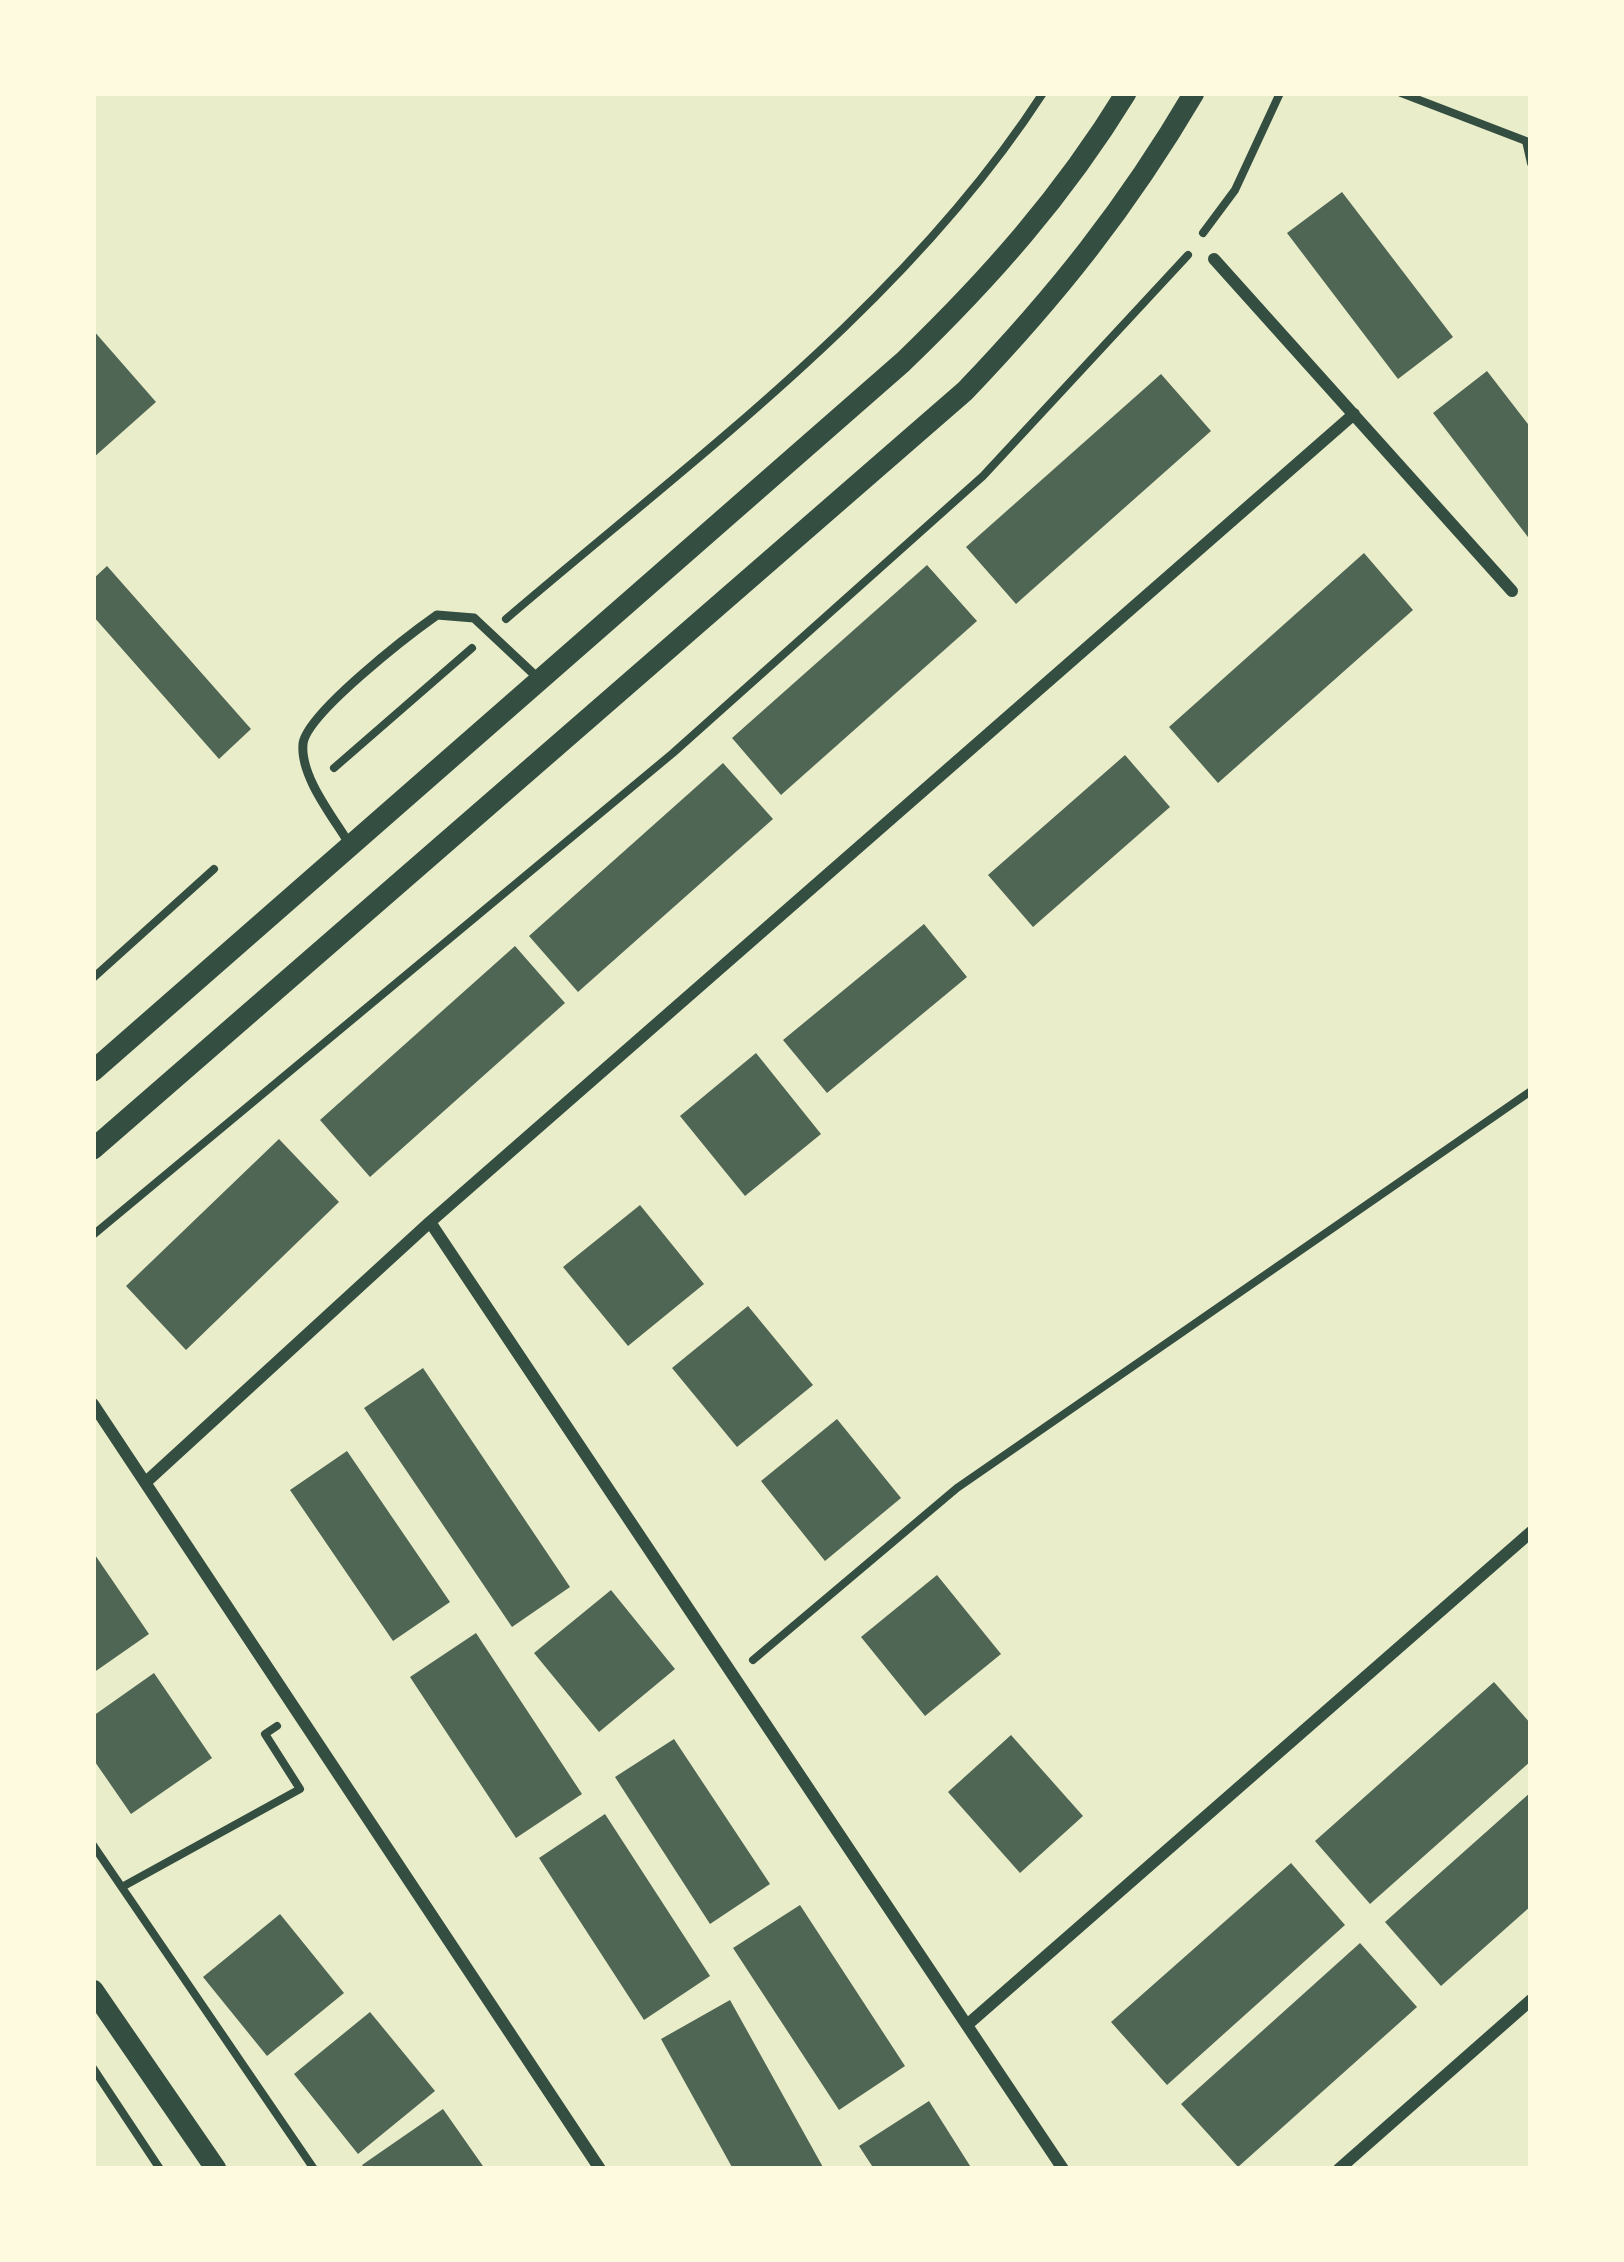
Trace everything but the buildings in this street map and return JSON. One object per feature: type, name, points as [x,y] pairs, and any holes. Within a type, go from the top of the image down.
[{"type":"street","points":[[93,1071],[903,362],[998,271],[1081,166],[1126,93]]},
{"type":"street","points":[[93,1149],[965,391],[1059,293],[1140,185],[1194,93]]},
{"type":"street","points":[[1214,259],[1512,591]]},
{"type":"street","points":[[146,1482],[430,1222],[1354,414]]},
{"type":"street","points":[[430,1222],[1063,2169]]},
{"type":"street","points":[[93,1404],[600,2169]]},
{"type":"street","points":[[967,2025],[1531,1532]]},
{"type":"street","points":[[93,1990],[216,2169]]},
{"type":"street","points":[[1339,2169],[1531,2000]]},
{"type":"lane","points":[[351,847],[315,784],[303,745],[308,730],[421,626],[437,615],[456,612],[474,618],[542,682]]},
{"type":"path","points":[[315,784],[833,339],[974,188],[1043,93]]},
{"type":"path","points":[[93,1235],[673,753],[982,476],[1180,266],[1235,190],[1280,93]]},
{"type":"path","points":[[1401,93],[1526,141],[1531,164]]},
{"type":"path","points":[[93,979],[214,869]]},
{"type":"path","points":[[734,1677],[957,1488],[1531,1091]]},
{"type":"path","points":[[122,1887],[300,1789],[265,1734],[298,1713]]},
{"type":"path","points":[[93,1845],[314,2169]]},
{"type":"path","points":[[93,2068],[160,2169]]}]
